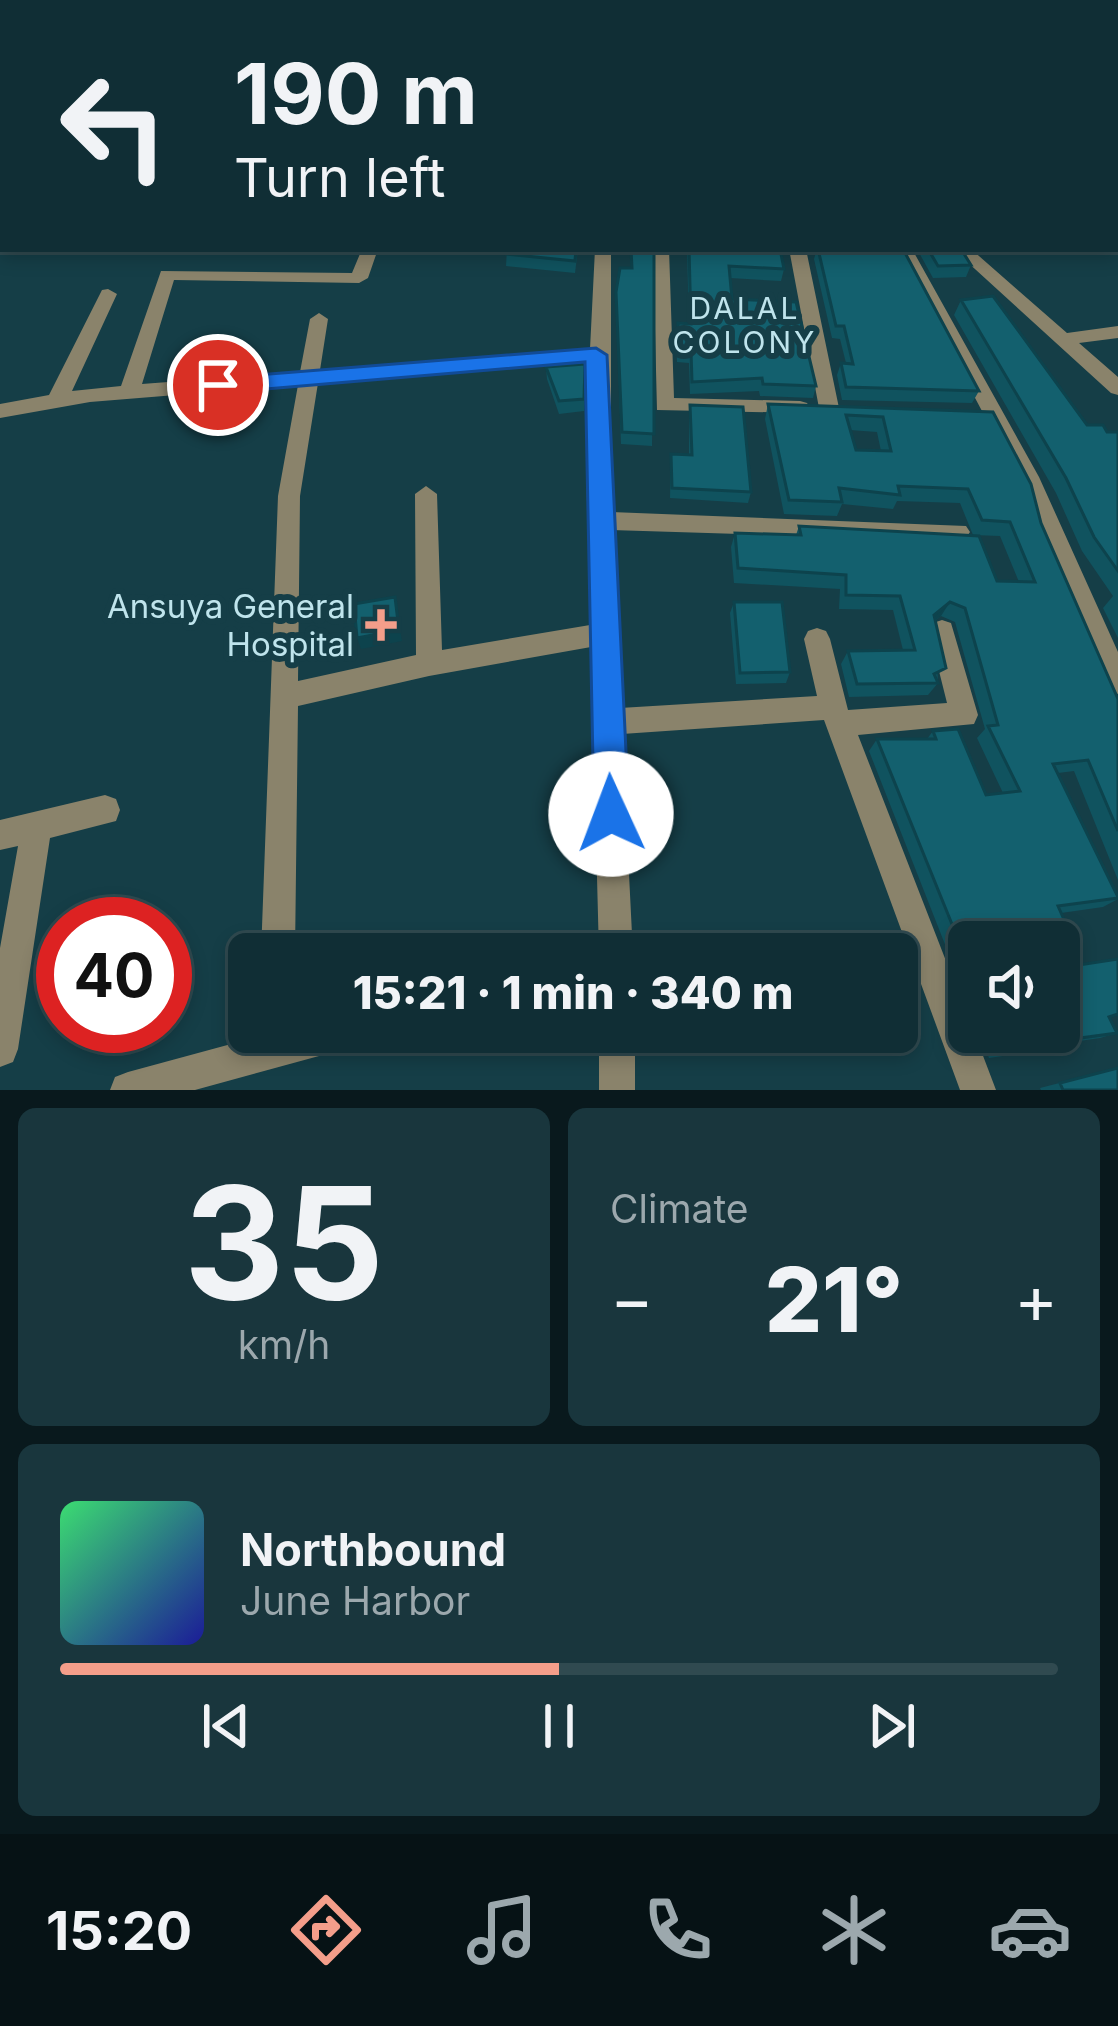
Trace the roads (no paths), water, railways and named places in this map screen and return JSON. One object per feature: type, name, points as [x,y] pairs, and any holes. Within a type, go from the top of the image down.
[{"type":"street","points":[[129,392],[166,275],[359,278],[369,252]]},
{"type":"street","points":[[603,252],[596,355],[599,521],[615,933]]},
{"type":"street","points":[[661,252],[664,405],[853,409]]},
{"type":"street","points":[[798,252],[829,408]]},
{"type":"street","points":[[905,252],[1118,682]]},
{"type":"street","points":[[964,252],[1118,388]]},
{"type":"street","points":[[57,401],[108,293]]},
{"type":"street","points":[[278,933],[290,496],[319,319]]},
{"type":"street","points":[[1064,339],[1118,332]]},
{"type":"street","points":[[0,411],[129,392],[596,355]]},
{"type":"street","points":[[426,494],[430,664]]},
{"type":"street","points":[[599,521],[958,532]]},
{"type":"street","points":[[608,722],[964,715],[942,632]]},
{"type":"street","points":[[282,697],[430,664],[604,634]]},
{"type":"street","points":[[817,639],[836,715],[978,1090]]},
{"type":"street","points":[[0,835],[105,810]]},
{"type":"street","points":[[0,1049],[37,826]]},
{"type":"street","points":[[128,1090],[238,1053]]},
{"type":"street","points":[[616,1053],[617,1090]]},
{"type":"place","name":"Ansuya General Hospital","points":[[381,625]]},
{"type":"district","name":"DALAL COLONY","points":[[745,326]]}]
